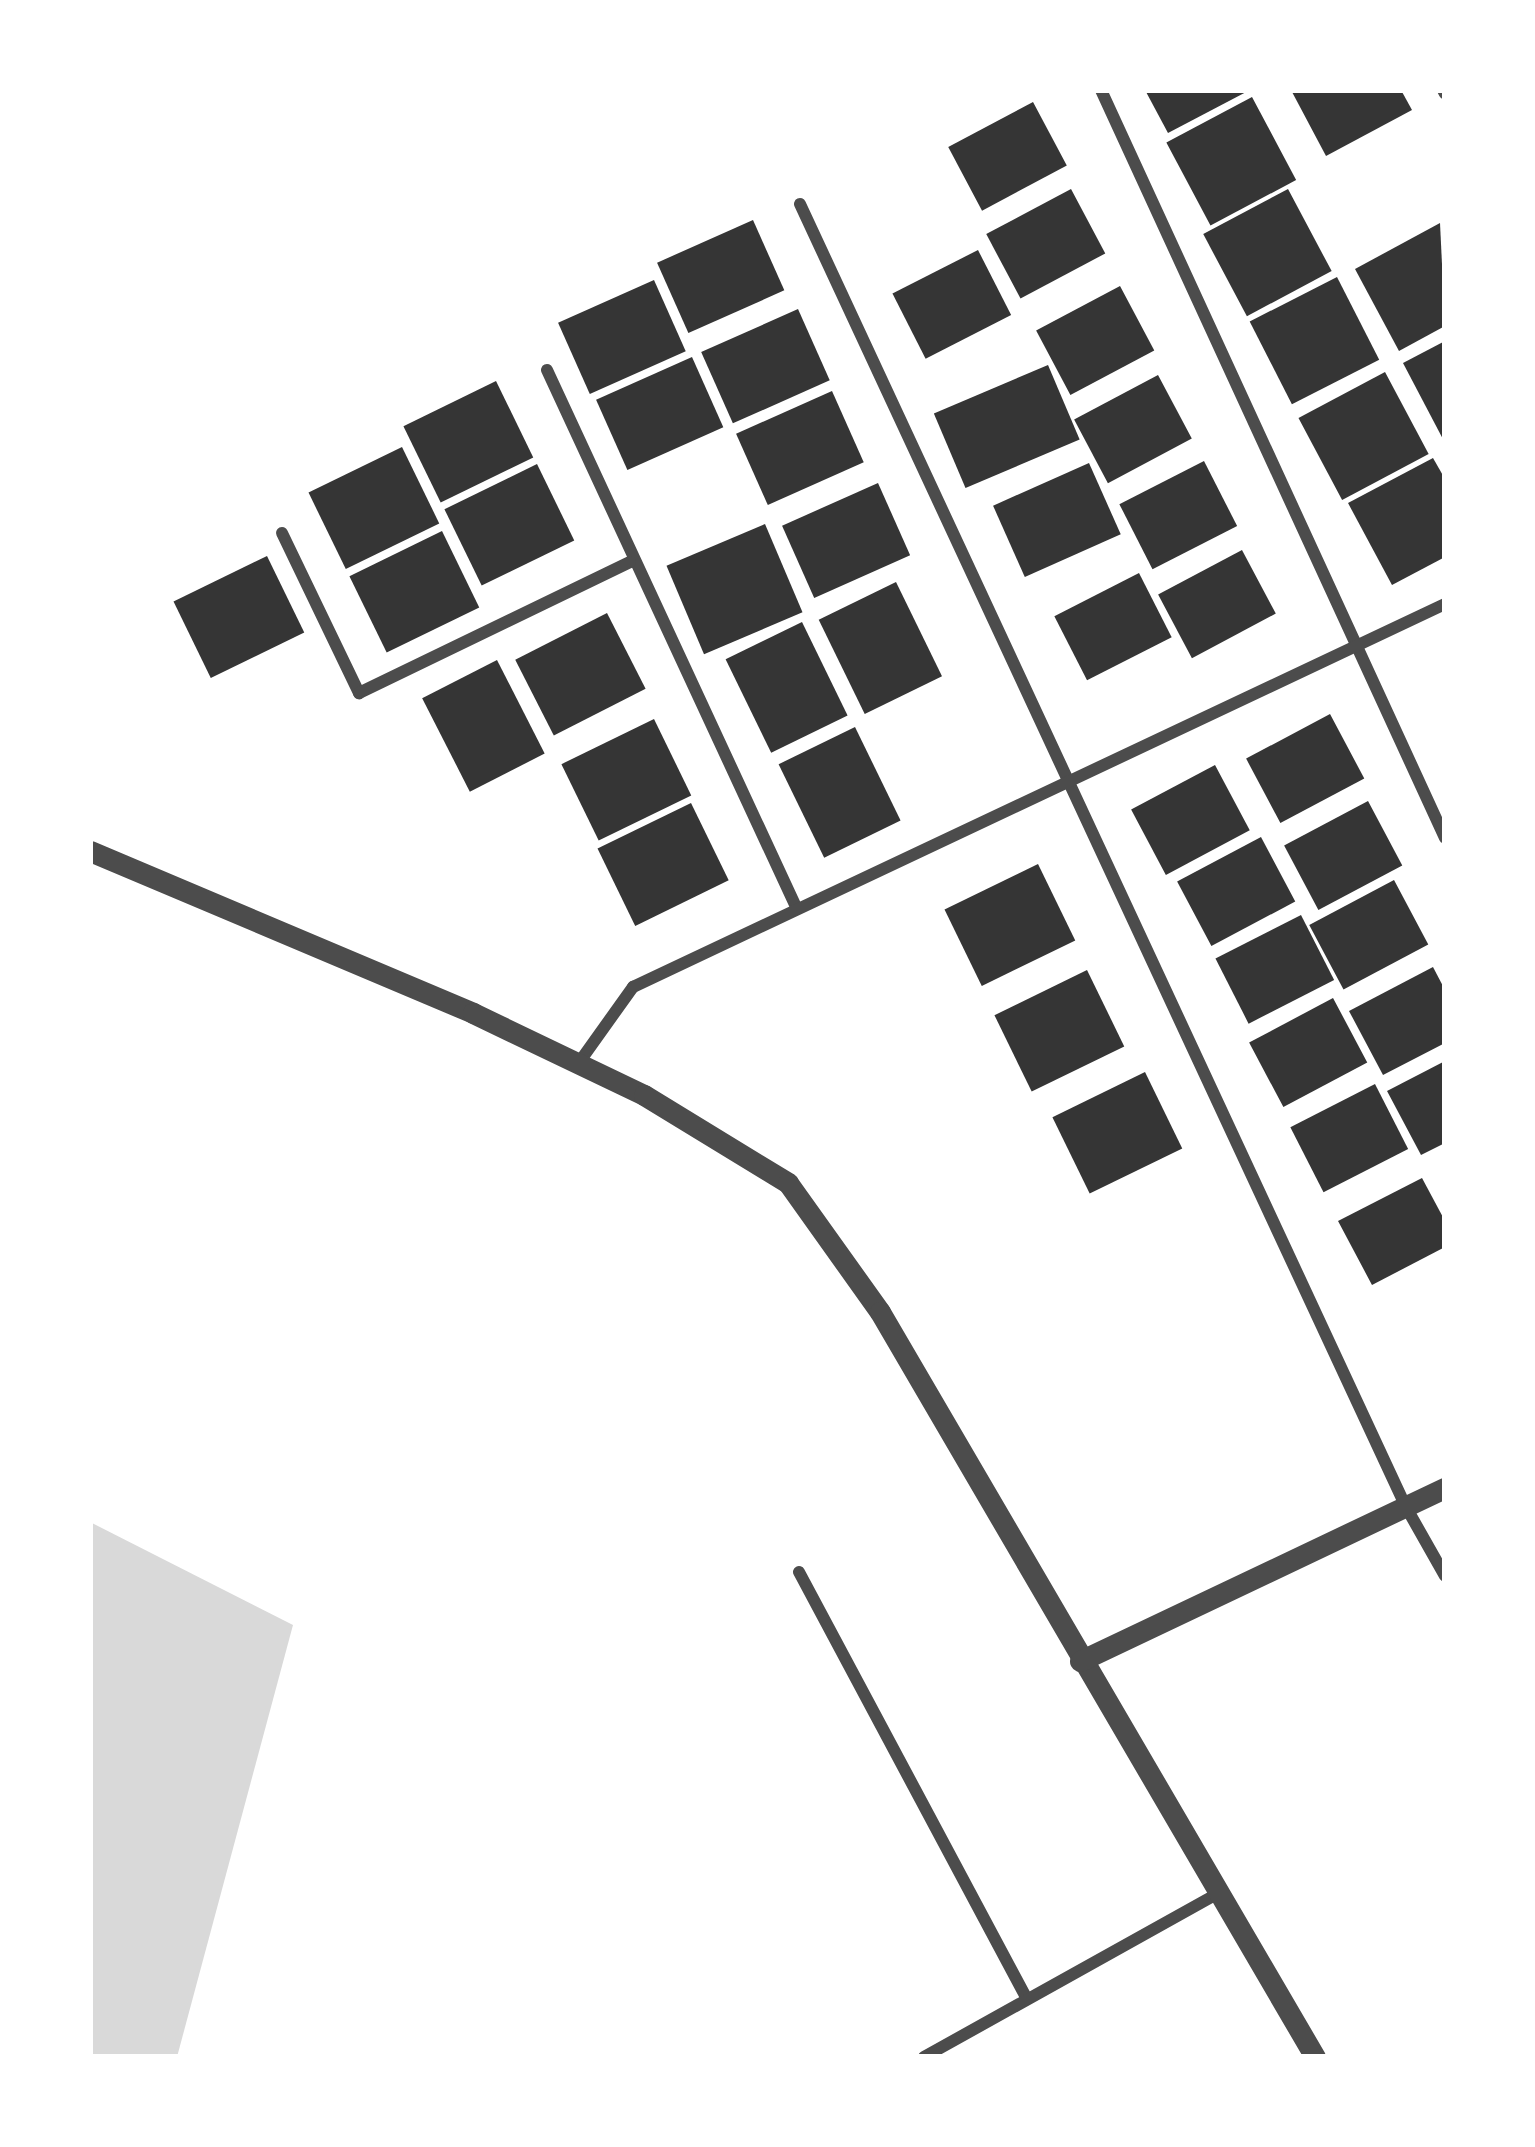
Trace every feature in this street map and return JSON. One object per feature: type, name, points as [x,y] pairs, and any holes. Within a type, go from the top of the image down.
[{"type":"street","points":[[1101,90],[1445,838]]},
{"type":"street","points":[[800,204],[1406,1507],[1445,1576]]},
{"type":"street","points":[[547,370],[630,562],[796,907]]},
{"type":"street","points":[[281,533],[358,693],[630,562]]},
{"type":"street","points":[[578,1064],[633,987],[1445,604]]},
{"type":"street","points":[[90,851],[578,1064],[788,1183],[880,1312],[1315,2057]]},
{"type":"street","points":[[1080,1661],[1445,1488]]},
{"type":"street","points":[[799,1572],[1026,1998]]},
{"type":"street","points":[[924,2057],[1220,1892]]},
{"type":"shaded area","points":[[90,1522],[293,1625],[177,2057],[90,2057]]},
{"type":"building","points":[[1145,90],[1250,90],[1168,133]]},
{"type":"building","points":[[1291,90],[1401,90],[1412,110],[1326,156]]},
{"type":"building","points":[[1252,97],[1296,180],[1210,226],[1166,143]]},
{"type":"building","points":[[1033,102],[1067,166],[982,211],[948,147]]},
{"type":"building","points":[[1071,189],[1105,253],[1021,299],[986,234]]},
{"type":"building","points":[[1288,189],[1332,271],[1247,316],[1203,234]]},
{"type":"building","points":[[753,220],[784,290],[688,333],[657,263]]},
{"type":"building","points":[[1440,223],[1445,326],[1399,351],[1355,269]]},
{"type":"building","points":[[978,250],[1011,315],[926,359],[892,294]]},
{"type":"building","points":[[1337,277],[1379,360],[1292,404],[1250,321]]},
{"type":"building","points":[[654,280],[686,351],[590,394],[558,323]]},
{"type":"building","points":[[1120,286],[1154,350],[1070,395],[1036,331]]},
{"type":"building","points":[[798,309],[830,380],[733,423],[701,352]]},
{"type":"building","points":[[1445,341],[1445,443],[1403,363]]},
{"type":"building","points":[[692,357],[723,427],[627,470],[596,400]]},
{"type":"building","points":[[1048,365],[1080,440],[966,488],[934,413]]},
{"type":"building","points":[[1385,372],[1429,454],[1342,500],[1298,418]]},
{"type":"building","points":[[1158,375],[1192,439],[1108,483],[1074,420]]},
{"type":"building","points":[[496,381],[533,457],[441,503],[403,426]]},
{"type":"building","points":[[832,391],[864,462],[768,505],[736,434]]},
{"type":"building","points":[[402,447],[439,523],[346,569],[309,493]]},
{"type":"building","points":[[1433,458],[1445,479],[1445,557],[1392,585],[1348,503]]},
{"type":"building","points":[[1204,461],[1237,526],[1152,569],[1119,504]]},
{"type":"building","points":[[1089,463],[1121,534],[1025,577],[993,506]]},
{"type":"building","points":[[537,464],[574,540],[482,586],[444,509]]},
{"type":"building","points":[[878,483],[910,555],[814,598],[782,526]]},
{"type":"building","points":[[765,524],[803,612],[704,654],[667,566]]},
{"type":"building","points":[[442,531],[479,607],[387,653],[349,576]]},
{"type":"building","points":[[1242,550],[1276,614],[1192,658],[1158,595]]},
{"type":"building","points":[[267,556],[304,632],[211,678],[174,602]]},
{"type":"building","points":[[1139,573],[1172,637],[1087,680],[1054,616]]},
{"type":"building","points":[[896,582],[942,676],[865,714],[819,620]]},
{"type":"building","points":[[607,613],[646,689],[554,735],[515,660]]},
{"type":"building","points":[[802,622],[848,715],[771,753],[726,659]]},
{"type":"building","points":[[497,660],[545,754],[470,792],[422,698]]},
{"type":"building","points":[[1330,714],[1364,778],[1280,823],[1246,759]]},
{"type":"building","points":[[654,719],[691,795],[599,841],[561,764]]},
{"type":"building","points":[[855,727],[901,820],[824,858],[779,764]]},
{"type":"building","points":[[1215,765],[1250,830],[1166,875],[1131,810]]},
{"type":"building","points":[[1368,801],[1402,865],[1318,910],[1284,846]]},
{"type":"building","points":[[691,803],[729,880],[635,926],[598,849]]},
{"type":"building","points":[[1261,837],[1295,901],[1211,946],[1177,882]]},
{"type":"building","points":[[1038,864],[1075,940],[982,986],[945,910]]},
{"type":"building","points":[[1394,880],[1428,944],[1344,990],[1309,925]]},
{"type":"building","points":[[1301,915],[1334,980],[1249,1024],[1215,959]]},
{"type":"building","points":[[1433,967],[1445,990],[1445,1043],[1383,1075],[1349,1011]]},
{"type":"building","points":[[1087,970],[1124,1046],[1032,1092],[994,1015]]},
{"type":"building","points":[[1333,998],[1367,1062],[1283,1107],[1249,1043]]},
{"type":"building","points":[[1445,1061],[1445,1143],[1421,1155],[1387,1091]]},
{"type":"building","points":[[1145,1072],[1182,1148],[1090,1194],[1052,1117]]},
{"type":"building","points":[[1375,1084],[1408,1149],[1323,1192],[1290,1127]]},
{"type":"building","points":[[1422,1178],[1445,1221],[1445,1247],[1372,1285],[1338,1221]]}]
